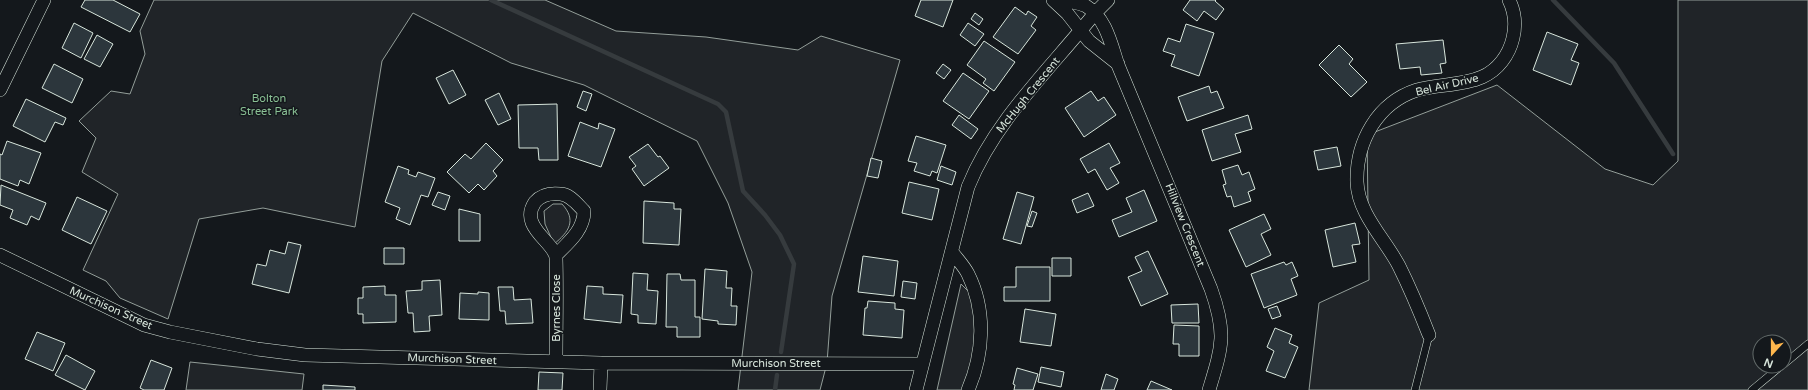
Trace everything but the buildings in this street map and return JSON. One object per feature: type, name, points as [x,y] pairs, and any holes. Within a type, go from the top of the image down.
[{"type":"street","points":[[0,90],[44,0]]},
{"type":"street","name":"Hillview Crescent","points":[[1053,0],[1067,13],[1080,32],[1089,41],[1118,64]]},
{"type":"street","points":[[1065,0],[1085,6],[1095,13]]},
{"type":"street","points":[[1080,32],[1095,13],[1108,0]]},
{"type":"street","name":"Bel Air Drive","points":[[1429,335],[1401,270],[1370,220],[1363,204],[1357,184],[1358,163],[1362,146],[1369,128],[1380,113],[1392,103],[1417,90],[1482,78],[1493,70],[1510,49],[1514,33],[1515,19],[1509,0]]},
{"type":"street","name":"Hillview Crescent","points":[[1095,13],[1106,29],[1118,64],[1219,310],[1222,327],[1222,343],[1209,390]]},
{"type":"street","name":"McHugh Crescent","points":[[916,390],[968,187],[975,168],[991,141],[1013,110],[1080,32]]},
{"type":"street","points":[[553,194],[565,194],[584,211],[584,218],[575,236],[556,255],[538,232],[531,220],[533,206],[539,198],[553,194]]},
{"type":"street","points":[[952,252],[967,272],[974,289],[981,318],[977,361],[968,390]]},
{"type":"street","name":"Murchison Street","points":[[0,255],[144,325],[170,332],[257,349],[304,355],[601,363],[922,364]]},
{"type":"street","name":"Byrnes Close","points":[[556,255],[556,362]]},
{"type":"street","points":[[600,390],[601,363]]},
{"type":"lane","points":[[1415,390],[1429,335]]},
{"type":"lane","points":[[1792,357],[1808,344]]},
{"type":"lane","points":[[1752,390],[1772,374]]},
{"type":"green space","name":"Bolton Street Park","points":[[154,0],[545,0],[616,31],[706,37],[798,50],[821,36],[900,60],[832,296],[827,363],[820,390],[738,390],[752,272],[728,203],[697,141],[584,85],[511,63],[413,13],[382,61],[355,227],[263,208],[199,219],[168,319],[120,298],[106,281],[83,270],[118,194],[82,172],[96,138],[79,121],[111,91],[130,94],[145,54],[140,31]]},
{"type":"green space","points":[[1678,0],[1808,0],[1808,390],[1309,390],[1319,303],[1369,280],[1367,135],[1497,85],[1605,169],[1653,185],[1678,161]]},
{"type":"green space","points":[[553,204],[562,204],[567,210],[570,221],[564,235],[554,244],[545,224],[544,211]]},
{"type":"green space","points":[[961,284],[972,295],[978,329],[976,356],[964,390],[937,390]]},
{"type":"green space","points":[[190,362],[304,374],[302,390],[186,390]]},
{"type":"waterway","points":[[491,0],[718,104],[726,112],[743,191],[765,215],[780,235],[794,264],[781,352]]},
{"type":"waterway","points":[[1553,0],[1614,63],[1673,154]]},
{"type":"waterway","points":[[775,390],[777,375]]}]
